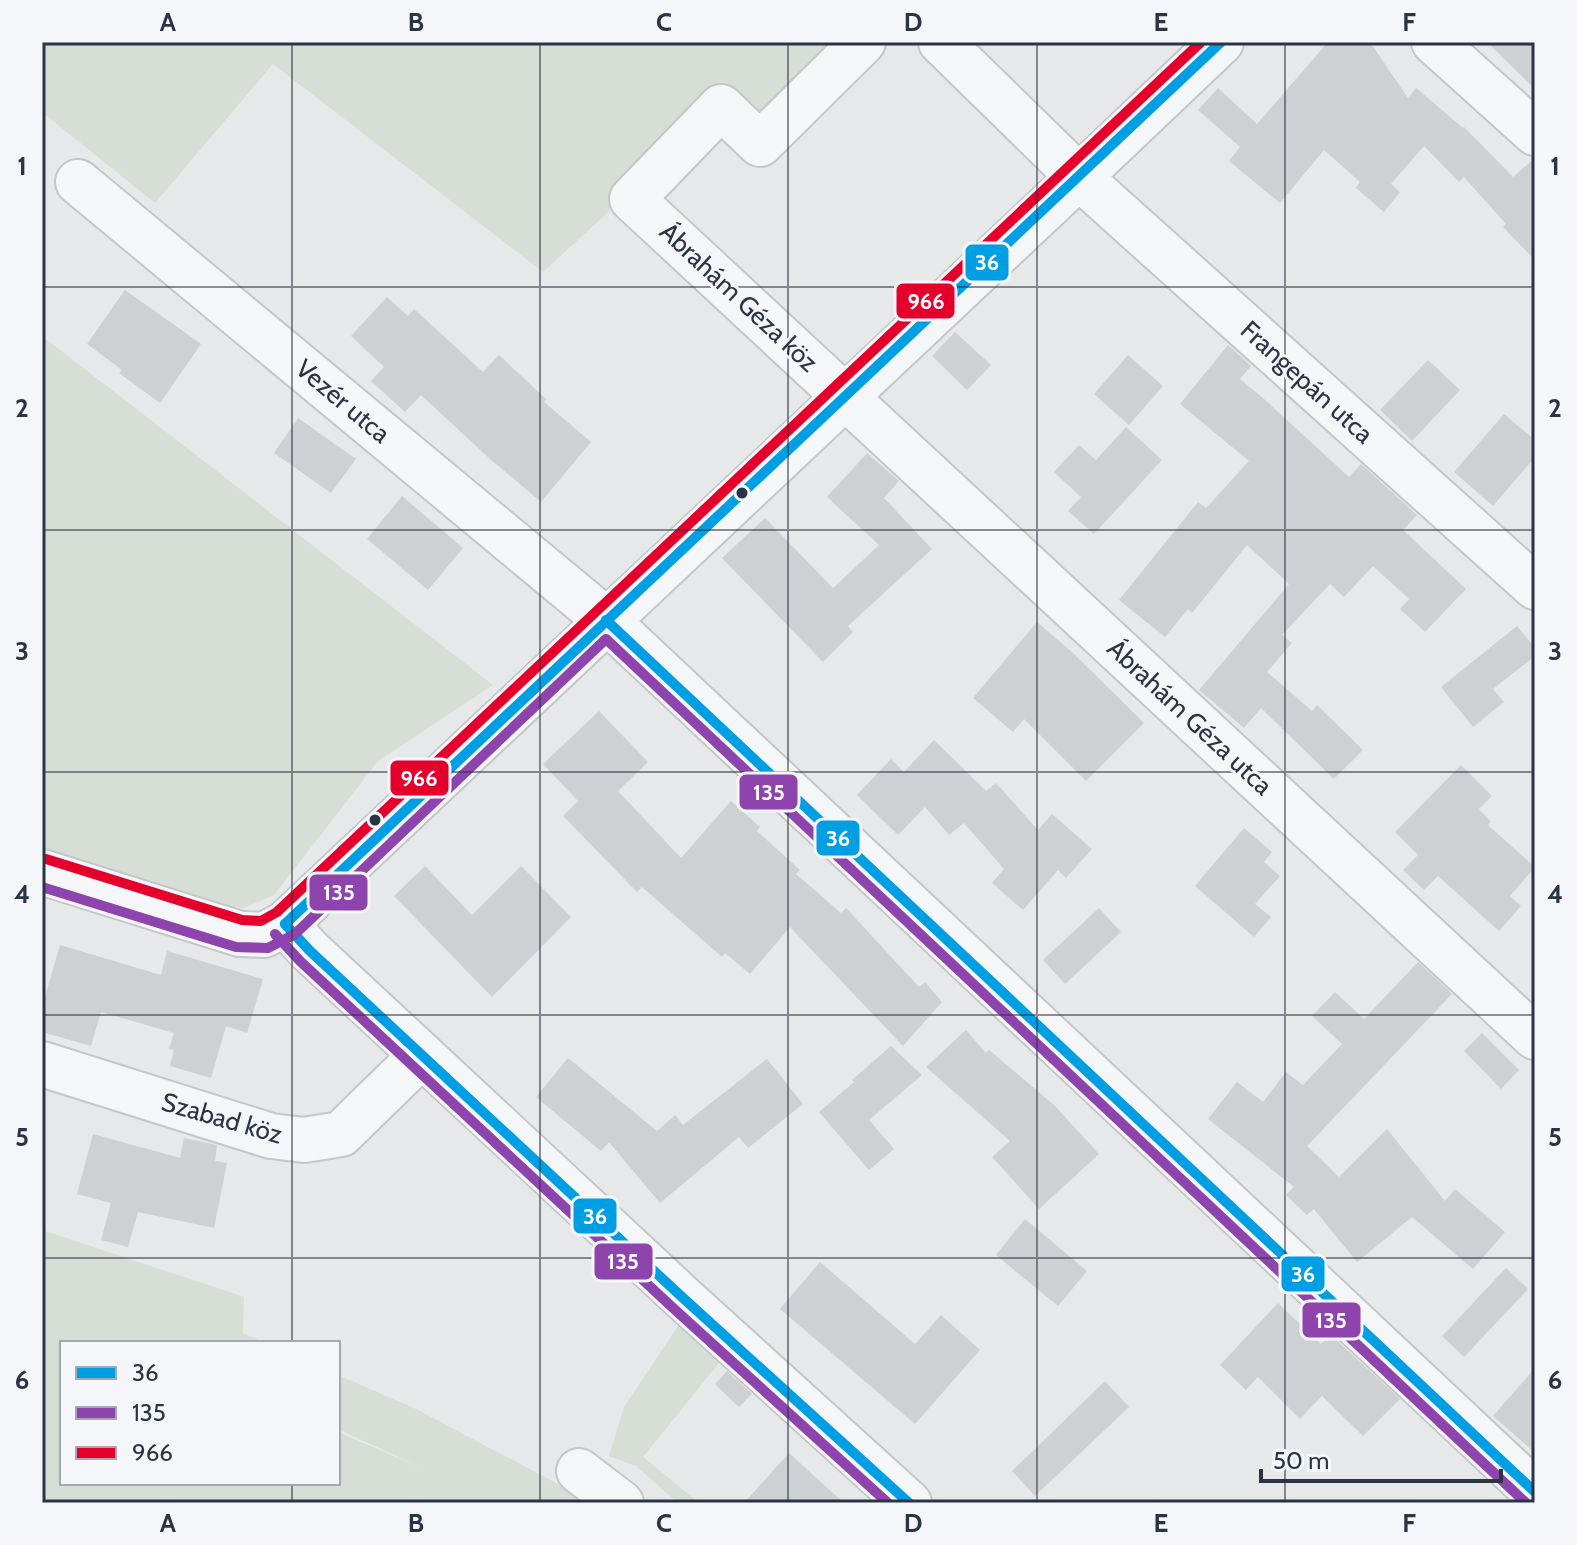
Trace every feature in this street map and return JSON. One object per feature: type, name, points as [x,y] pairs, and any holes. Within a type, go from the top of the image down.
[{"type":"street","name":"Ábrahám Géza köz","points":[[845,396],[632,199],[721,107],[760,144],[863,42]]},
{"type":"street","name":"Frangepán utca","points":[[941,42],[1079,177],[1535,587]]},
{"type":"street","points":[[42,872],[240,934],[264,935],[285,924],[1221,42]]},
{"type":"street","points":[[1434,42],[1535,133]]},
{"type":"street","name":"Vezér utca","points":[[78,182],[606,620],[1535,1492]]},
{"type":"street","name":"Ábrahám Géza utca","points":[[845,396],[1535,1037]]},
{"type":"street","points":[[285,924],[310,951],[693,1308],[909,1503]]},
{"type":"street","name":"Szabad köz","points":[[42,1064],[271,1136],[304,1140],[341,1134],[422,1055]]},
{"type":"street","points":[[579,1471],[621,1503]]},
{"type":"shaded area","points":[[42,42],[863,42],[760,144],[721,108],[543,272],[273,64],[155,203],[42,112]]},
{"type":"shaded area","points":[[42,336],[493,685],[378,761],[274,895],[244,908],[220,906],[42,848]]},
{"type":"shaded area","points":[[42,1230],[244,1297],[243,1333],[261,1341],[60,1341],[60,1485],[340,1485],[340,1433],[424,1469],[340,1430],[340,1376],[416,1409],[594,1503],[42,1503]]},
{"type":"shaded area","points":[[682,1320],[723,1358],[643,1457],[699,1503],[678,1503],[636,1466],[609,1456],[624,1407]]},
{"type":"building","points":[[1328,42],[1366,42],[1374,48],[1408,98],[1416,88],[1464,127],[1513,177],[1535,158],[1535,260],[1503,227],[1506,224],[1464,177],[1459,182],[1424,146],[1391,184],[1400,192],[1384,212],[1356,188],[1360,182],[1324,150],[1280,203],[1229,161],[1240,147],[1198,110],[1218,88],[1257,124]]},
{"type":"building","points":[[1487,42],[1535,42],[1535,89]]},
{"type":"building","points":[[125,290],[201,344],[160,403],[119,373],[122,370],[87,344]]},
{"type":"building","points":[[387,297],[408,316],[414,309],[483,372],[499,355],[546,399],[544,402],[591,442],[541,502],[421,395],[405,412],[371,381],[384,367],[351,336]]},
{"type":"building","points":[[955,332],[991,365],[967,390],[932,356]]},
{"type":"building","points":[[1228,345],[1251,366],[1240,379],[1349,477],[1361,464],[1417,515],[1403,530],[1466,589],[1425,632],[1400,609],[1409,599],[1373,566],[1344,597],[1330,584],[1282,635],[1292,643],[1267,672],[1312,711],[1317,705],[1363,750],[1334,779],[1261,708],[1244,728],[1199,690],[1289,584],[1247,545],[1192,613],[1188,609],[1165,637],[1119,600],[1198,502],[1206,508],[1249,461],[1180,404]]},
{"type":"building","points":[[1128,355],[1163,386],[1129,425],[1094,394]]},
{"type":"building","points":[[1428,360],[1460,390],[1412,441],[1380,410]]},
{"type":"building","points":[[1504,414],[1535,440],[1535,457],[1493,506],[1454,472]]},
{"type":"building","points":[[298,418],[356,459],[331,493],[274,453]]},
{"type":"building","points":[[1126,427],[1162,460],[1094,534],[1068,511],[1081,497],[1054,472],[1079,445],[1096,460]]},
{"type":"building","points":[[867,453],[899,481],[884,498],[932,549],[848,626],[853,632],[823,662],[722,558],[765,518],[833,588],[879,545],[827,497]]},
{"type":"building","points":[[402,496],[463,548],[428,590],[367,539]]},
{"type":"building","points":[[1037,622],[1144,723],[1086,781],[1024,719],[1013,732],[973,698]]},
{"type":"building","points":[[1517,626],[1535,648],[1535,656],[1493,689],[1504,702],[1473,727],[1441,687]]},
{"type":"building","points":[[599,711],[648,762],[618,791],[681,858],[731,801],[760,827],[757,831],[800,870],[796,874],[841,913],[846,908],[919,987],[925,982],[942,1002],[903,1046],[790,927],[750,974],[725,953],[722,957],[642,887],[637,892],[563,816],[578,801],[543,764]]},
{"type":"building","points":[[934,740],[986,791],[996,783],[1038,830],[1052,814],[1092,849],[1066,878],[1058,870],[1023,910],[992,883],[1004,869],[964,823],[949,835],[925,807],[898,835],[857,795],[891,759],[904,772]]},
{"type":"building","points":[[1461,765],[1492,796],[1479,809],[1491,822],[1488,825],[1535,867],[1510,896],[1521,906],[1499,931],[1438,876],[1424,890],[1403,870],[1418,855],[1395,832]]},
{"type":"building","points":[[1244,828],[1272,852],[1264,862],[1280,876],[1255,904],[1271,917],[1254,937],[1195,886]]},
{"type":"building","points":[[425,866],[472,915],[521,866],[571,917],[492,997],[394,896]]},
{"type":"building","points":[[1099,908],[1121,932],[1065,984],[1043,960]]},
{"type":"building","points":[[60,945],[161,975],[167,951],[263,979],[247,1033],[226,1026],[211,1078],[170,1066],[174,1050],[169,1049],[174,1033],[101,1012],[91,1046],[42,1032],[42,1007]]},
{"type":"building","points":[[1418,962],[1452,994],[1307,1146],[1339,1177],[1387,1129],[1445,1201],[1455,1189],[1505,1232],[1473,1269],[1412,1217],[1357,1262],[1314,1209],[1307,1215],[1286,1195],[1294,1187],[1208,1119],[1237,1082],[1263,1102],[1286,1072],[1303,1085],[1342,1044],[1312,1016],[1335,992],[1364,1019]]},
{"type":"building","points":[[966,1030],[986,1053],[989,1050],[1054,1105],[1099,1154],[1039,1209],[992,1157],[1010,1141],[926,1067]]},
{"type":"building","points":[[1482,1033],[1519,1070],[1501,1089],[1464,1051]]},
{"type":"building","points":[[891,1046],[922,1075],[869,1120],[894,1149],[869,1170],[819,1112]]},
{"type":"building","points":[[568,1058],[657,1131],[675,1115],[683,1125],[767,1059],[803,1104],[748,1148],[739,1137],[660,1203],[609,1142],[601,1151],[536,1097]]},
{"type":"building","points":[[93,1134],[180,1158],[184,1138],[217,1145],[215,1161],[227,1163],[214,1228],[138,1212],[128,1247],[101,1240],[111,1203],[77,1194]]},
{"type":"building","points":[[1025,1219],[1087,1271],[1058,1306],[996,1255]]},
{"type":"building","points":[[820,1262],[915,1344],[941,1315],[980,1350],[915,1424],[780,1309]]},
{"type":"building","points":[[1506,1268],[1528,1289],[1464,1357],[1442,1336]]},
{"type":"building","points":[[1278,1303],[1321,1344],[1331,1335],[1400,1399],[1363,1436],[1322,1396],[1300,1419],[1258,1377],[1246,1390],[1220,1365]]},
{"type":"building","points":[[1535,1368],[1535,1453],[1493,1416]]},
{"type":"building","points":[[727,1371],[752,1394],[739,1407],[715,1384]]},
{"type":"building","points":[[1105,1381],[1129,1407],[1035,1496],[1012,1471]]},
{"type":"building","points":[[789,1453],[844,1503],[744,1503]]},
{"type":"transit line","name":"966","points":[[46,859],[242,920],[261,921],[277,912],[1201,42]]},
{"type":"transit line","name":"36","points":[[285,924],[1221,42]]},
{"type":"transit line","name":"36","points":[[606,620],[1535,1492]]},
{"type":"transit line","name":"135","points":[[42,887],[236,947],[268,948],[295,934],[606,639],[1525,1502]]},
{"type":"transit line","name":"36","points":[[285,924],[310,951],[682,1297],[909,1503]]},
{"type":"transit line","name":"135","points":[[275,934],[300,961],[672,1307],[888,1503]]}]
